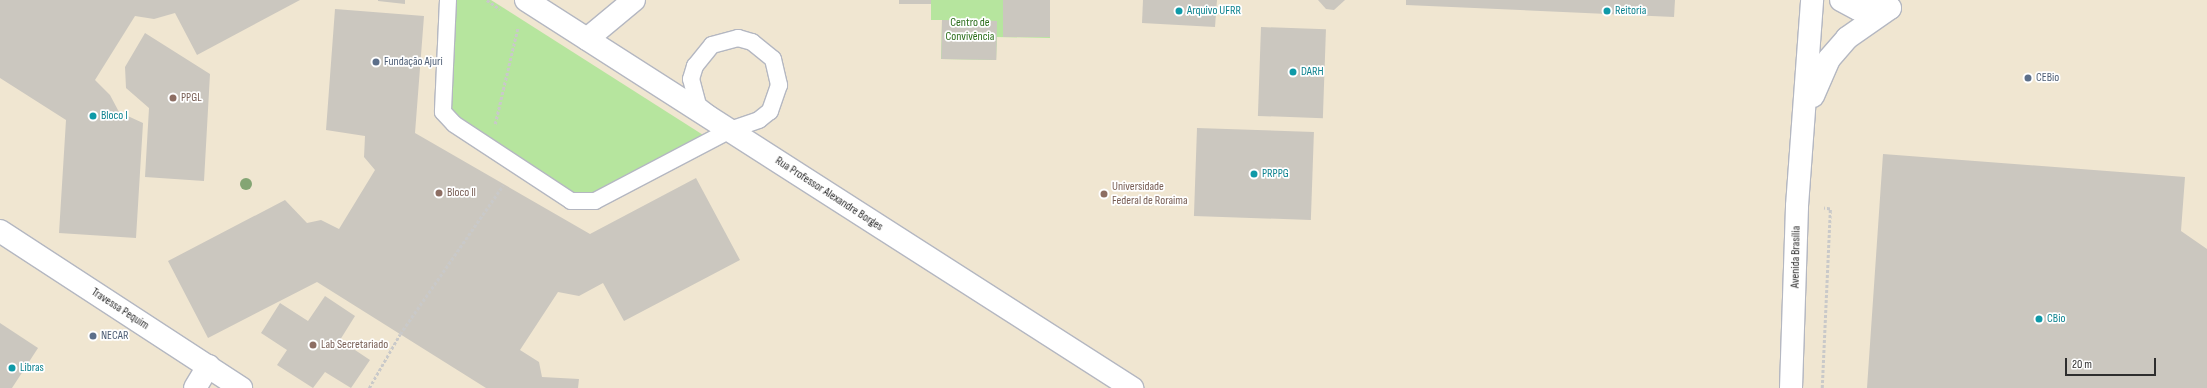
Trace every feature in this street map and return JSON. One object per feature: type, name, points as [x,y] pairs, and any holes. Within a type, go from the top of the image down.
[{"type":"street","name":"Rua Professor Alexandre Borges","points":[[526,0],[1132,388]]},
{"type":"street","points":[[587,39],[634,0]]},
{"type":"street","name":"Avenida Brasília","points":[[1791,388],[1797,206],[1805,126],[1812,0]]},
{"type":"street","points":[[1841,0],[1858,9],[1895,4]]},
{"type":"street","name":"Avenida Brasília","points":[[1805,126],[1818,81],[1830,58],[1847,38],[1895,4]]},
{"type":"street","name":"Travessa Pequim","points":[[0,231],[208,366],[234,386]]},
{"type":"street","points":[[195,388],[208,366]]},
{"type":"lane","points":[[448,0],[443,112],[454,124],[571,201],[595,201],[730,130],[759,120],[770,111],[779,85],[773,59],[758,45],[738,38],[712,45],[698,60],[691,79],[698,106],[730,130]]},
{"type":"path","points":[[487,0],[506,13]]},
{"type":"path","points":[[494,129],[520,21]]},
{"type":"path","points":[[369,388],[400,334],[515,165]]},
{"type":"shaded area","name":"Universidade Federal de Roraima","points":[[0,0],[2207,0],[2207,388],[0,388]]},
{"type":"green space","points":[[448,0],[491,0],[711,140],[595,201],[571,201],[443,112]]},
{"type":"green space","name":"Centro de Convivência","points":[[899,0],[1050,0],[1050,38],[997,37],[996,60],[941,59],[942,20],[931,20],[931,4],[899,4]]},
{"type":"building","name":"Bloco I","points":[[0,0],[300,0],[197,55],[175,13],[154,19],[135,16],[95,80],[110,95],[119,112],[143,123],[136,238],[59,233],[66,120],[0,78]]},
{"type":"building","points":[[405,0],[405,4],[378,1]]},
{"type":"building","points":[[899,0],[931,0],[931,4],[899,4]]},
{"type":"building","points":[[1003,0],[1050,0],[1050,37],[1003,37]]},
{"type":"building","name":"Arquivo UFRR","points":[[1143,0],[1217,0],[1215,27],[1142,23]]},
{"type":"building","points":[[1318,0],[1345,0],[1334,10],[1326,9]]},
{"type":"building","name":"Reitoria","points":[[1406,0],[1675,0],[1674,17],[1406,5]]},
{"type":"building","name":"Bloco II","points":[[335,9],[424,16],[415,133],[590,234],[696,178],[740,260],[624,321],[603,283],[579,296],[558,292],[520,350],[539,362],[542,377],[579,379],[578,388],[486,388],[317,282],[208,338],[168,261],[285,200],[307,223],[321,220],[339,229],[375,170],[364,157],[365,136],[326,130]]},
{"type":"building","points":[[942,20],[997,21],[996,60],[941,59]]},
{"type":"building","name":"DARH","points":[[1261,27],[1326,29],[1323,118],[1258,116]]},
{"type":"building","name":"PPGL","points":[[145,33],[210,74],[204,181],[145,177],[149,108],[126,88],[125,67]]},
{"type":"building","name":"PRPPG","points":[[1197,128],[1314,132],[1311,220],[1194,216]]},
{"type":"building","name":"CBio","points":[[1883,154],[2185,177],[2181,231],[2207,249],[2207,388],[1867,388]]},
{"type":"building","name":"Lab Secretariado","points":[[325,296],[355,316],[340,340],[370,360],[351,388],[325,372],[313,388],[277,365],[287,350],[261,333],[280,303],[308,321]]},
{"type":"building","name":"Libras","points":[[0,323],[38,348],[12,388],[0,388]]},
{"type":"place","name":"Arquivo UFRR","points":[[1179,11]]},
{"type":"place","name":"Reitoria","points":[[1607,11]]},
{"type":"place","name":"Fundação Ajuri","points":[[376,62]]},
{"type":"place","name":"DARH","points":[[1293,72]]},
{"type":"place","name":"CEBio","points":[[2028,78]]},
{"type":"place","name":"PPGL","points":[[173,98]]},
{"type":"place","name":"Bloco I","points":[[93,116]]},
{"type":"place","name":"PRPPG","points":[[1254,174]]},
{"type":"place","name":"Bloco II","points":[[439,193]]},
{"type":"place","name":"Universidade Federal de Roraima","points":[[1104,194]]},
{"type":"place","name":"CBio","points":[[2039,319]]},
{"type":"place","name":"NECAR","points":[[93,336]]},
{"type":"place","name":"Lab Secretariado","points":[[313,345]]},
{"type":"place","name":"Libras","points":[[12,368]]}]
